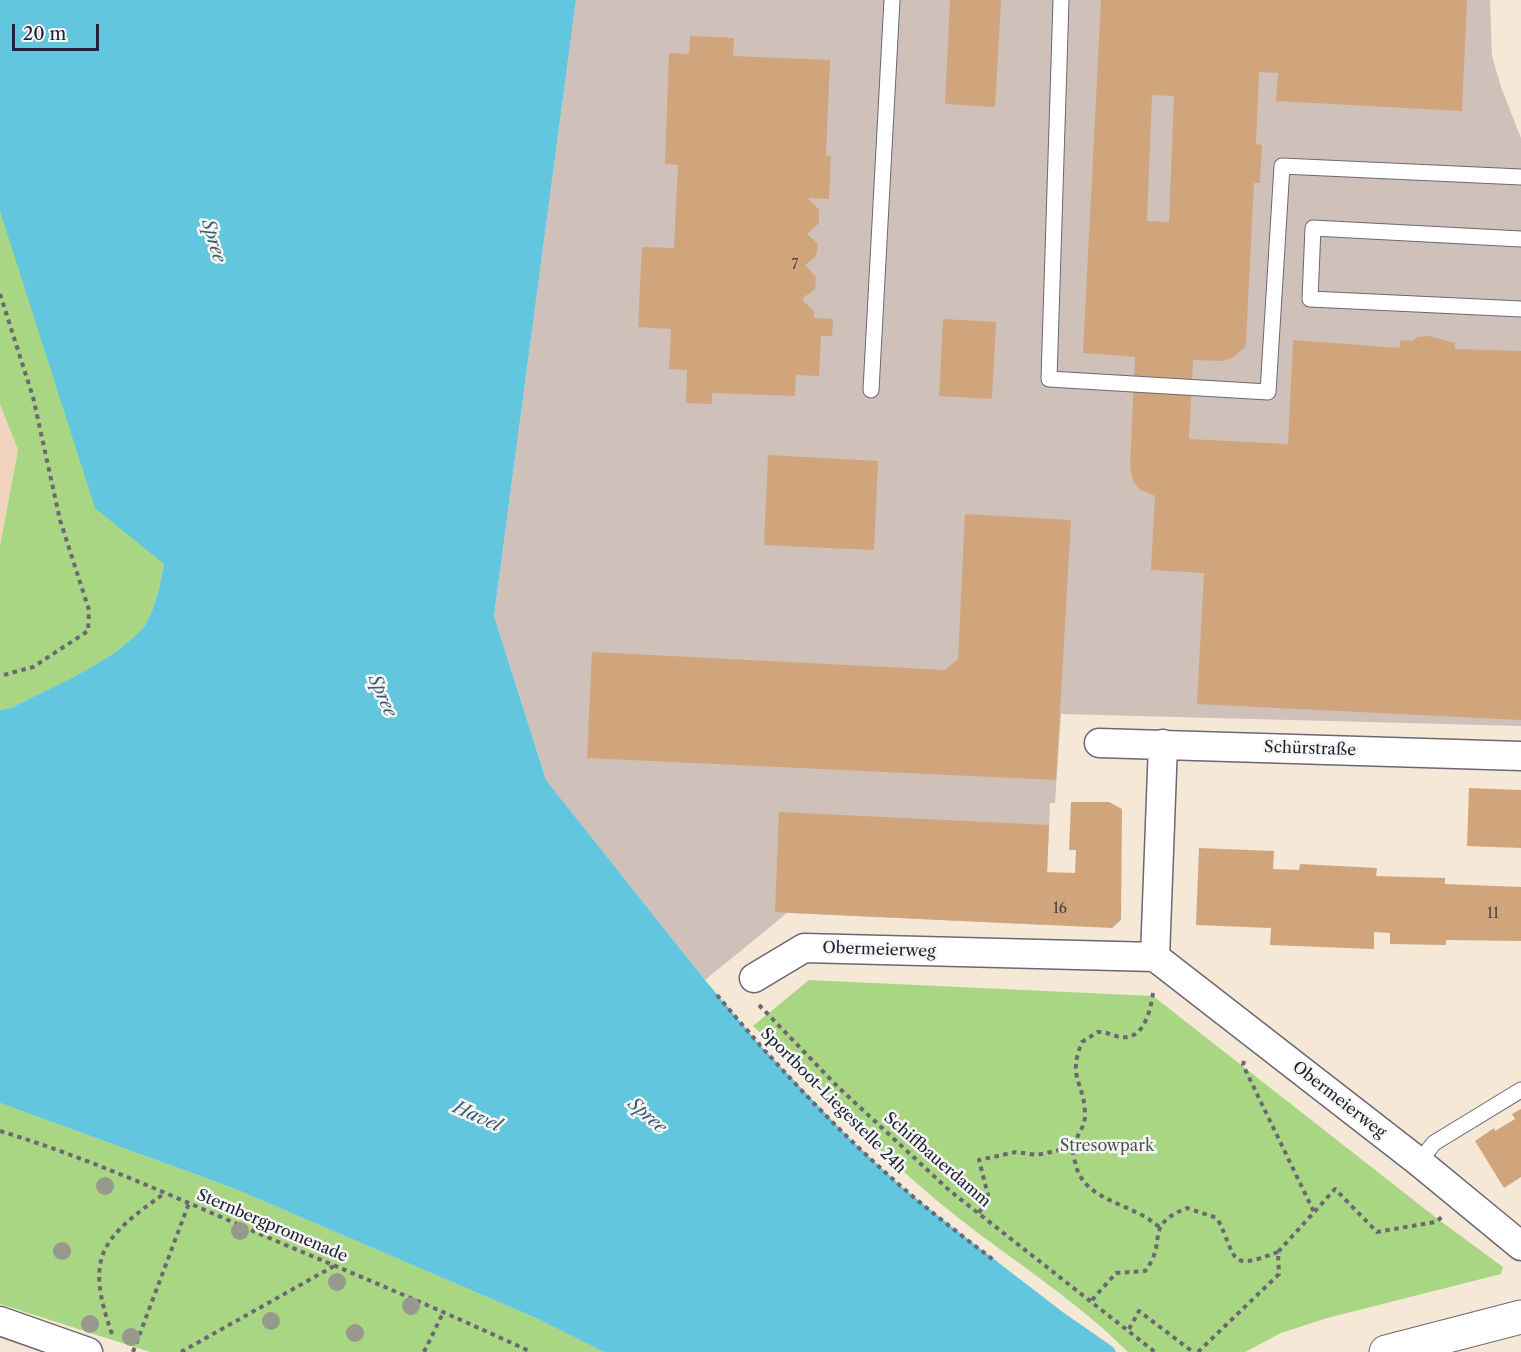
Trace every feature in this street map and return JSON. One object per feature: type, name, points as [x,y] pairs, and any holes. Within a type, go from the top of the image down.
[{"type":"street","name":"Schürstraße","points":[[1099,742],[1521,756]]},
{"type":"street","points":[[1155,957],[1163,744]]},
{"type":"street","name":"Obermeierweg","points":[[754,978],[804,948],[1155,957],[1419,1162],[1521,1246]]},
{"type":"street","points":[[1386,1352],[1521,1317]]},
{"type":"street","points":[[0,1321],[88,1352]]},
{"type":"lane","points":[[871,390],[892,0]]},
{"type":"lane","points":[[1061,0],[1049,379],[1268,392],[1282,166],[1521,177]]},
{"type":"lane","points":[[1521,239],[1313,228],[1310,299],[1521,309]]},
{"type":"lane","points":[[1419,1162],[1434,1143],[1521,1090]]},
{"type":"path","points":[[0,294],[33,397],[60,520],[88,610],[88,631],[33,667],[0,676]]},
{"type":"path","name":"Schiffbauerdamm","points":[[754,978],[759,1008],[837,1086],[950,1191],[1129,1329],[1155,1352]]},
{"type":"path","points":[[1153,986],[1148,1012],[1138,1032],[1124,1038],[1098,1032],[1082,1042],[1074,1066],[1083,1098],[1086,1120],[1073,1148],[1079,1174],[1089,1188],[1148,1217],[1159,1227]]},
{"type":"path","name":"Sportboot-Liegestelle 24h","points":[[717,995],[758,1043],[850,1139],[903,1188],[996,1262]]},
{"type":"path","points":[[1245,1058],[1243,1065],[1314,1212]]},
{"type":"path","name":"Sternbergpromenade","points":[[0,1131],[165,1193],[444,1311],[531,1352]]},
{"type":"path","points":[[979,1213],[988,1196],[979,1160],[1016,1152],[1037,1155],[1073,1148]]},
{"type":"path","points":[[1092,1300],[1116,1273],[1145,1271],[1155,1259],[1159,1227],[1171,1214],[1187,1208],[1217,1218],[1233,1255],[1239,1261],[1251,1263],[1278,1252],[1335,1189],[1377,1232],[1436,1222],[1446,1214]]},
{"type":"path","points":[[113,1339],[103,1310],[99,1279],[102,1251],[128,1218],[165,1193]]},
{"type":"path","points":[[133,1352],[189,1203]]},
{"type":"path","points":[[1129,1329],[1139,1311],[1196,1352],[1279,1274],[1278,1252]]},
{"type":"path","points":[[181,1352],[334,1266]]},
{"type":"path","points":[[424,1352],[444,1311]]},
{"type":"shaded area","points":[[576,0],[1490,0],[1492,56],[1501,87],[1521,138],[1521,726],[1061,714],[1055,803],[1050,803],[1045,925],[787,913],[705,980],[546,780],[494,616]]},
{"type":"shaded area","points":[[0,404],[18,450],[0,546]]},
{"type":"green space","points":[[0,0],[6,0],[164,564],[150,616],[142,629],[128,642],[80,674],[11,708],[0,710],[0,546],[18,450],[0,404]]},
{"type":"green space","name":"Stresowpark","points":[[809,980],[1153,996],[1439,1220],[1503,1267],[1501,1274],[1327,1318],[1281,1333],[1245,1352],[1128,1352],[1066,1298],[929,1194],[877,1147],[753,1026]]},
{"type":"green space","points":[[0,1103],[233,1188],[536,1318],[604,1352],[150,1352],[0,1304]]},
{"type":"water","points":[[0,0],[576,0],[494,616],[546,780],[758,1043],[850,1139],[903,1188],[1064,1313],[1113,1347],[1116,1352],[604,1352],[536,1318],[233,1188],[0,1103],[0,710],[11,708],[80,674],[128,642],[142,629],[150,616],[164,564],[95,508],[0,211]]},
{"type":"building","points":[[950,0],[1001,0],[995,107],[945,104]]},
{"type":"building","points":[[1101,0],[1467,0],[1462,111],[1276,101],[1278,73],[1259,72],[1256,144],[1262,145],[1260,183],[1254,183],[1246,342],[1244,348],[1232,358],[1222,361],[1193,360],[1189,439],[1288,444],[1293,340],[1400,348],[1400,340],[1412,341],[1417,337],[1429,336],[1455,343],[1455,349],[1521,351],[1521,720],[1197,704],[1204,573],[1151,570],[1155,496],[1139,489],[1133,481],[1130,467],[1135,357],[1083,353]],"holes":[[[1152,95],[1174,96],[1169,222],[1147,221]]]},
{"type":"building","points":[[690,36],[734,38],[733,56],[830,60],[826,156],[831,156],[829,199],[808,198],[819,210],[819,223],[807,234],[818,244],[816,256],[805,265],[816,277],[815,289],[803,298],[804,302],[814,311],[814,318],[833,319],[832,336],[821,336],[819,376],[796,375],[795,396],[712,393],[712,404],[686,403],[687,370],[669,369],[671,329],[638,327],[642,247],[674,248],[678,165],[665,164],[669,53],[689,54]]},
{"type":"building","points":[[943,319],[996,322],[992,399],[939,396]]},
{"type":"building","points":[[768,455],[878,461],[874,550],[764,545]]},
{"type":"building","points":[[965,514],[1071,520],[1056,780],[587,758],[592,652],[945,670],[958,659]]},
{"type":"building","points":[[1469,788],[1521,790],[1521,848],[1467,846]]},
{"type":"building","points":[[1071,802],[1109,802],[1122,809],[1121,920],[1112,928],[775,912],[779,812],[1049,825],[1047,872],[1075,873],[1076,850],[1069,850]]},
{"type":"building","points":[[1199,848],[1274,851],[1273,869],[1299,870],[1300,864],[1377,868],[1376,876],[1445,878],[1445,884],[1521,887],[1521,941],[1446,940],[1446,945],[1390,944],[1390,933],[1374,932],[1374,949],[1270,945],[1271,928],[1196,925]]},
{"type":"building","points":[[1521,1109],[1521,1177],[1504,1188],[1475,1141],[1494,1128],[1495,1131],[1515,1119],[1512,1114]]},
{"type":"water label","name":"Spree","points":[[213,241]]},
{"type":"water label","name":"Spree","points":[[382,696]]},
{"type":"water label","name":"Spree","points":[[647,1116]]},
{"type":"water label","name":"Havel","points":[[477,1117]]}]
